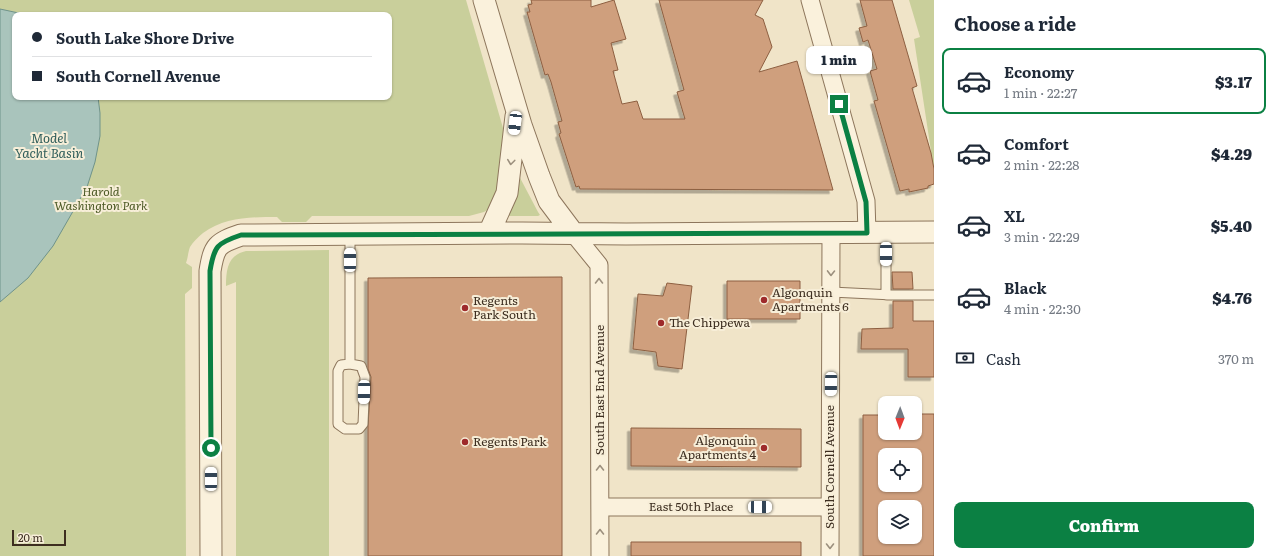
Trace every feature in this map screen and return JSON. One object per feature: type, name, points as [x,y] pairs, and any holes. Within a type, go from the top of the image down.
[{"type":"street","points":[[484,0],[517,109],[548,201],[573,233]]},
{"type":"street","points":[[810,0],[876,233]]},
{"type":"street","points":[[489,233],[507,193],[517,109]]},
{"type":"street","points":[[211,556],[210,271],[213,254],[217,248],[228,239],[241,235],[489,233],[831,234],[934,232]]},
{"type":"street","name":"South East End Avenue","points":[[573,233],[599,265],[600,556]]},
{"type":"street","name":"South Cornell Avenue","points":[[830,556],[831,234]]},
{"type":"street","name":"East 50th Place","points":[[600,507],[830,507]]},
{"type":"lane","points":[[876,233],[886,295]]},
{"type":"lane","points":[[350,235],[350,364]]},
{"type":"lane","points":[[831,292],[886,295],[934,294]]},
{"type":"lane","points":[[350,364],[361,366],[365,376],[363,424],[359,429],[345,429],[338,424],[338,371],[341,365],[350,364]]},
{"type":"green space","name":"Harold Washington Park","points":[[0,0],[466,0],[503,128],[504,140],[500,193],[492,207],[484,212],[469,216],[312,216],[306,222],[282,222],[277,217],[238,219],[211,228],[203,233],[190,247],[186,263],[192,267],[192,288],[185,294],[186,556],[0,556]]},
{"type":"green space","points":[[909,0],[934,0],[934,169],[929,152],[931,151],[914,39],[920,37]]},
{"type":"green space","points":[[518,174],[538,212],[540,215],[508,216]]},
{"type":"green space","points":[[329,250],[329,556],[236,556],[236,282],[226,286],[229,264],[235,256],[246,251]]},
{"type":"water","name":"Model Yacht Basin","points":[[0,9],[14,12],[12,12],[12,100],[98,100],[100,136],[95,162],[87,187],[53,246],[28,278],[0,302]]},
{"type":"building","points":[[531,0],[591,0],[591,7],[614,0],[626,39],[611,43],[618,70],[613,71],[622,104],[637,101],[643,119],[685,119],[677,92],[684,90],[659,0],[763,0],[755,15],[763,19],[772,47],[759,72],[797,61],[833,190],[580,189],[579,186],[576,187],[559,134],[561,133],[558,122],[562,121],[551,82],[548,74],[545,75],[527,12],[530,12],[528,5],[532,4]]},
{"type":"building","points":[[860,0],[892,0],[917,86],[912,88],[931,153],[934,169],[934,184],[928,186],[928,188],[909,192],[909,189],[900,191],[874,101],[878,100],[870,71],[877,69],[868,40],[863,42],[859,28],[867,26]]},
{"type":"building","points":[[892,272],[912,272],[913,289],[893,289]]},
{"type":"building","name":"Regents Park","points":[[562,277],[562,556],[368,556],[368,426],[371,377],[368,369],[368,278]]},
{"type":"building","name":"Algonquin Apartments 6","points":[[727,281],[800,281],[800,319],[727,319]]},
{"type":"building","name":"The Chippewa","points":[[667,283],[692,286],[682,369],[658,366],[656,352],[633,349],[638,294],[663,296]]},
{"type":"building","points":[[893,301],[913,301],[913,321],[934,321],[934,377],[908,377],[908,349],[861,349],[862,329],[893,328]]},
{"type":"building","points":[[922,414],[934,414],[934,556],[863,556],[863,415],[878,415],[878,440],[922,440]]},
{"type":"building","points":[[631,428],[801,429],[801,467],[631,466]]},
{"type":"building","points":[[631,542],[801,542],[801,556],[631,556]]},
{"type":"place","name":"Algonquin Apartments 6","points":[[764,300]]},
{"type":"place","name":"Regents Park South","points":[[465,308]]},
{"type":"place","name":"The Chippewa","points":[[661,323]]},
{"type":"place","name":"Regents Park","points":[[465,442]]},
{"type":"place","name":"Algonquin Apartments 4","points":[[764,448]]},
{"type":"route","points":[[211,448],[210,271],[213,254],[217,248],[228,239],[241,235],[489,233],[867,233],[866,202],[839,104]]}]
